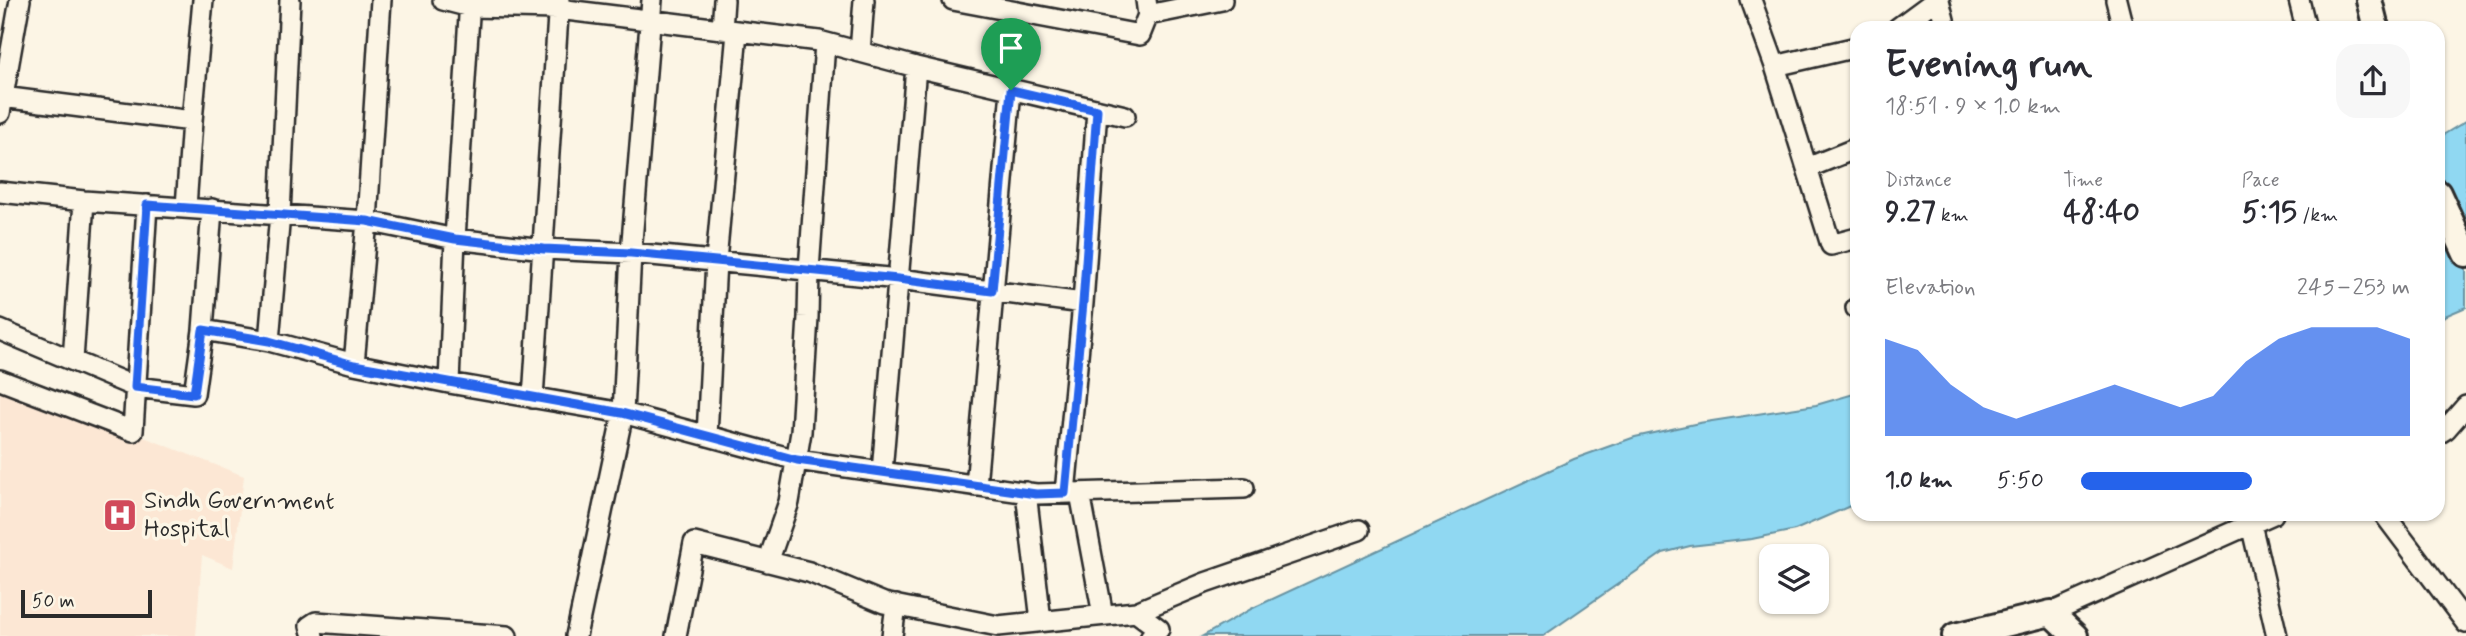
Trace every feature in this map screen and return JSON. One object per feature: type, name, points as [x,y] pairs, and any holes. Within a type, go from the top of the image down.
[{"type":"street","points":[[20,0],[1,105],[192,121]]},
{"type":"street","points":[[186,207],[203,0]]},
{"type":"street","points":[[269,341],[280,214],[290,0]]},
{"type":"street","points":[[354,365],[367,221],[381,0]]},
{"type":"street","points":[[443,0],[651,10],[730,31],[825,43],[1125,116]]},
{"type":"street","points":[[707,436],[730,31],[724,0]]},
{"type":"street","points":[[860,52],[864,0]]},
{"type":"street","points":[[954,0],[1140,35],[1147,8],[1222,0]]},
{"type":"street","points":[[1751,0],[1775,66],[1831,245],[1850,240]]},
{"type":"street","points":[[1908,21],[1937,0],[1944,21]]},
{"type":"street","points":[[2116,0],[2121,21]]},
{"type":"street","points":[[2298,0],[2304,21]]},
{"type":"street","points":[[2369,0],[2374,21]]},
{"type":"street","points":[[449,383],[470,3]]},
{"type":"street","points":[[533,398],[559,4]]},
{"type":"street","points":[[576,636],[622,413],[631,253],[651,10]]},
{"type":"street","points":[[768,562],[789,502],[797,460],[825,43]]},
{"type":"street","points":[[1775,66],[1850,49]]},
{"type":"street","points":[[882,472],[916,67]]},
{"type":"street","points":[[976,485],[1011,90]]},
{"type":"street","points":[[1097,110],[1072,493],[1104,615]]},
{"type":"street","points":[[1807,168],[1850,151]]},
{"type":"street","points":[[0,192],[84,201],[367,221],[455,239],[898,279],[1083,303]]},
{"type":"street","points":[[73,360],[84,201]]},
{"type":"street","points":[[0,380],[133,431],[147,205]]},
{"type":"street","points":[[2445,208],[2466,254]]},
{"type":"street","points":[[0,330],[135,387],[194,394],[203,330],[212,209]]},
{"type":"street","points":[[203,330],[269,341],[354,365],[622,413],[797,460],[1026,492],[1244,488]]},
{"type":"street","points":[[2445,430],[2466,405]]},
{"type":"street","points":[[1026,492],[1041,621]]},
{"type":"street","points":[[1955,636],[2051,613],[2258,521]]},
{"type":"street","points":[[2389,521],[2466,623]]},
{"type":"street","points":[[2251,524],[2277,636]]},
{"type":"street","points":[[676,636],[694,543],[809,572],[884,603],[998,626],[1136,612],[1205,583],[1359,530]]},
{"type":"street","points":[[892,636],[895,605]]},
{"type":"street","points":[[1136,612],[1159,629],[1151,636]]},
{"type":"street","points":[[2051,613],[2075,636]]},
{"type":"street","points":[[313,636],[310,626],[316,622],[507,636]]},
{"type":"shaded area","name":"Sindh Government Hospital","points":[[0,381],[244,476],[233,568],[202,555],[196,636],[0,636]]},
{"type":"water","points":[[2466,121],[2466,307],[2445,316],[2445,134]]},
{"type":"water","points":[[1850,395],[1850,506],[1795,530],[1752,539],[1690,546],[1663,553],[1543,636],[1203,636],[1253,608],[1574,459],[1635,437],[1699,423],[1816,405]]},
{"type":"place","name":"Sindh Government Hospital","points":[[120,515]]},
{"type":"route","points":[[1011,90],[1097,110],[1083,303],[1065,493],[1036,494],[797,460],[622,413],[354,365],[269,341],[203,330],[194,394],[135,387],[147,205],[367,221],[455,239],[544,249],[631,253],[992,291],[1011,90]]}]
